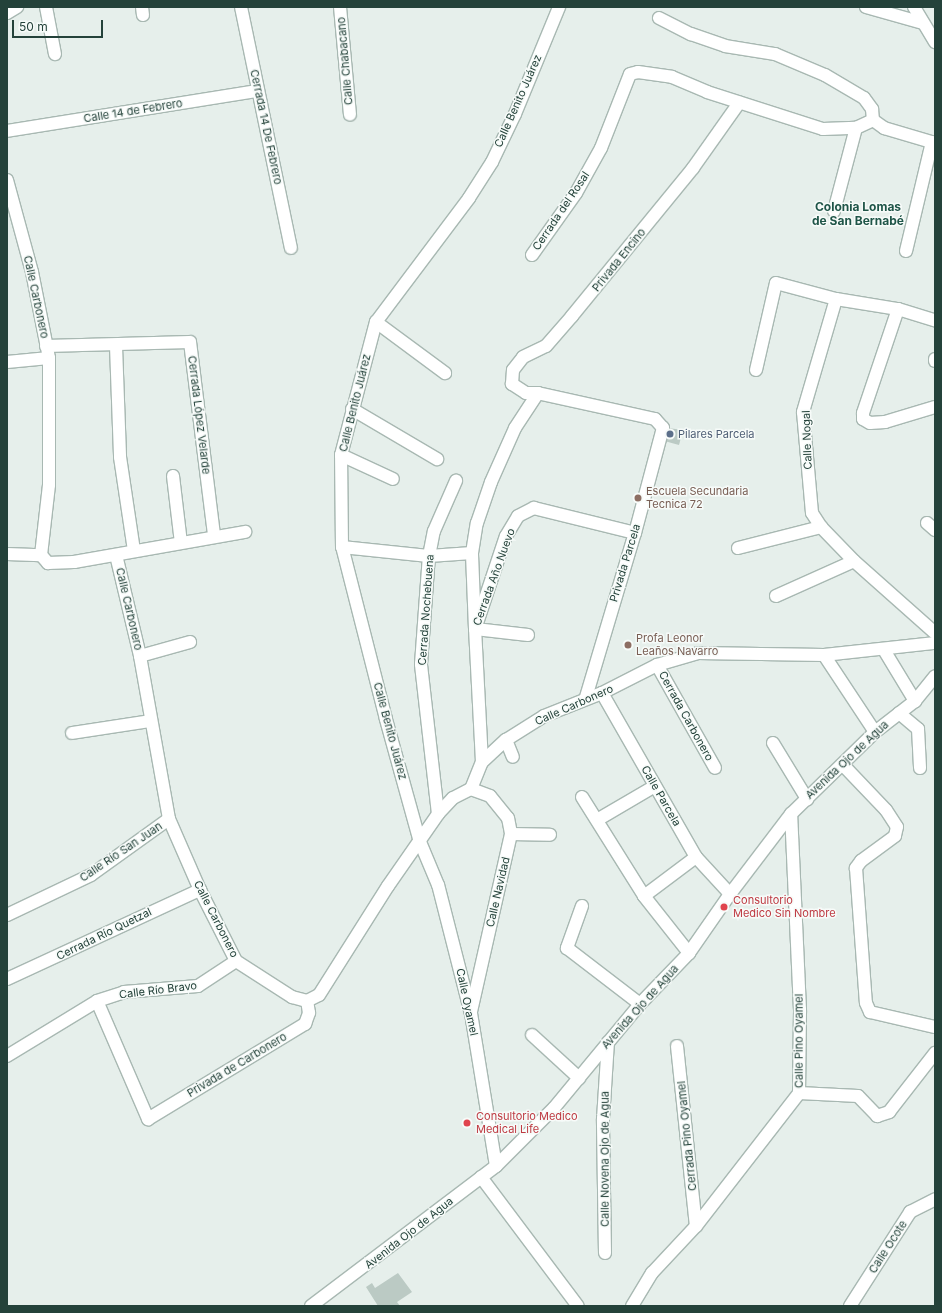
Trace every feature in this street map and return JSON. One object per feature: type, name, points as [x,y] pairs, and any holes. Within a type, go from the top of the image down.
[{"type":"street","points":[[7,13],[16,7]]},
{"type":"street","points":[[46,7],[55,54]]},
{"type":"street","name":"Cerrada 14 De Febrero","points":[[241,7],[291,248]]},
{"type":"street","name":"Calle Chabacano","points":[[340,7],[350,115]]},
{"type":"street","name":"Calle Benito Juárez","points":[[420,842],[342,547],[341,455],[352,408],[376,322],[469,198],[492,162],[516,114],[559,7]]},
{"type":"street","points":[[866,7],[923,23]]},
{"type":"street","points":[[914,7],[935,42]]},
{"type":"street","points":[[659,18],[691,34],[725,46],[775,54],[825,75],[864,98],[872,109],[873,120],[884,128],[933,142],[906,251]]},
{"type":"street","name":"Cerrada del Rosal","points":[[532,255],[576,193],[601,148],[630,74],[638,72],[672,77],[739,103]]},
{"type":"street","name":"Calle 14 de Febrero","points":[[7,131],[258,91]]},
{"type":"street","points":[[739,103],[823,129],[856,128],[873,120]]},
{"type":"street","name":"Privada Encino","points":[[538,393],[526,393],[512,384],[514,370],[523,357],[546,346],[572,316],[693,168],[739,103]]},
{"type":"street","points":[[834,211],[856,128]]},
{"type":"street","name":"Calle Carbonero","points":[[7,180],[32,272],[47,352],[49,485],[41,556],[45,561],[53,564],[116,555],[140,656],[150,721],[169,820],[200,890],[236,960],[292,997],[307,1001]]},
{"type":"street","points":[[756,370],[776,283],[836,299],[898,310],[935,320]]},
{"type":"street","name":"Calle Nogal","points":[[836,299],[803,412],[812,513],[820,528],[854,561],[935,633]]},
{"type":"street","points":[[898,310],[863,413],[863,419],[870,423],[935,407]]},
{"type":"street","points":[[376,322],[445,373]]},
{"type":"street","name":"Cerrada López Velarde","points":[[7,362],[47,352],[190,342],[214,536]]},
{"type":"street","points":[[116,346],[120,457],[134,552]]},
{"type":"street","points":[[528,635],[475,629],[472,553],[477,523],[490,482],[515,428],[538,393]]},
{"type":"street","name":"Privada Parcela","points":[[538,393],[655,419],[663,428],[635,533],[586,697]]},
{"type":"street","points":[[352,408],[437,459]]},
{"type":"street","points":[[341,455],[393,479]]},
{"type":"street","points":[[173,476],[181,543]]},
{"type":"street","name":"Cerrada Nochebuena","points":[[438,814],[421,664],[429,556],[434,531],[456,482]]},
{"type":"street","name":"Cerrada Año Nuevo","points":[[482,762],[475,629],[506,536],[518,516],[534,508],[635,533]]},
{"type":"street","points":[[738,548],[820,528]]},
{"type":"street","points":[[116,555],[214,536],[245,532]]},
{"type":"street","points":[[342,547],[429,556],[472,553]]},
{"type":"street","points":[[7,554],[41,556]]},
{"type":"street","points":[[776,596],[854,561]]},
{"type":"street","points":[[140,656],[190,642]]},
{"type":"street","name":"Calle Carbonero","points":[[471,789],[482,762],[506,740],[544,716],[586,697],[602,692],[657,664],[698,653],[824,655],[884,650],[935,642]]},
{"type":"street","points":[[884,650],[915,701]]},
{"type":"street","points":[[824,655],[875,732]]},
{"type":"street","name":"Cerrada Carbonero","points":[[657,664],[715,768]]},
{"type":"street","name":"Avenida Ojo de Agua","points":[[312,1306],[496,1166],[554,1108],[640,1004],[689,953],[730,894],[791,814],[843,765],[875,732],[915,701],[935,676]]},
{"type":"street","name":"Calle Parcela","points":[[602,692],[696,857],[730,894]]},
{"type":"street","points":[[899,713],[918,729],[920,768]]},
{"type":"street","points":[[72,733],[150,721]]},
{"type":"street","points":[[506,740],[513,757]]},
{"type":"street","points":[[773,743],[807,799]]},
{"type":"street","points":[[843,765],[886,810],[897,827],[895,836],[861,861],[856,868],[866,1003],[870,1012],[935,1027]]},
{"type":"street","points":[[597,820],[656,786]]},
{"type":"street","points":[[307,1001],[319,995],[379,899],[438,814],[453,798],[471,789]]},
{"type":"street","name":"Calle Navidad","points":[[471,789],[490,796],[508,818],[511,834],[471,1014]]},
{"type":"street","points":[[582,797],[644,896],[689,953]]},
{"type":"street","name":"Calle Pino Oyamel","points":[[632,1306],[652,1273],[696,1226],[799,1093],[800,1010],[791,814]]},
{"type":"street","name":"Calle Río San Juan","points":[[7,915],[91,875],[169,820]]},
{"type":"street","points":[[511,834],[550,835]]},
{"type":"street","name":"Calle Oyamel","points":[[420,842],[438,885],[471,1014],[496,1166]]},
{"type":"street","points":[[644,896],[696,857]]},
{"type":"street","name":"Cerrada Río Quetzal","points":[[7,979],[200,890]]},
{"type":"street","points":[[582,906],[567,948],[640,1004]]},
{"type":"street","name":"Calle Río Bravo","points":[[7,1056],[97,1000],[124,992],[198,986],[236,960]]},
{"type":"street","name":"Privada de Carbonero","points":[[97,1000],[148,1119],[305,1024],[309,1013],[307,1001]]},
{"type":"street","points":[[532,1035],[579,1078]]},
{"type":"street","name":"Calle Novena Ojo de Agua","points":[[605,1253],[602,1119],[608,1042]]},
{"type":"street","name":"Cerrada Pino Oyamel","points":[[678,1046],[696,1226]]},
{"type":"street","points":[[799,1093],[858,1096],[877,1116],[889,1112],[935,1053]]},
{"type":"street","points":[[482,1177],[578,1306]]},
{"type":"street","name":"Calle Ocote","points":[[850,1306],[910,1212],[935,1199]]},
{"type":"building","name":"Pilares Parcela","points":[[660,427],[683,430],[679,445],[657,439]]},
{"type":"building","points":[[398,1273],[412,1292],[397,1302],[400,1306],[378,1306],[366,1287],[372,1283],[375,1288]]},
{"type":"place","name":"Pilares Parcela","points":[[670,434]]},
{"type":"place","name":"Escuela Secundaria Tecnica 72","points":[[638,498]]},
{"type":"place","name":"Profa Leonor Leaños Navarro","points":[[628,645]]},
{"type":"place","name":"Consultorio Medico Sin Nombre","points":[[724,907]]},
{"type":"place","name":"Consultorio Medico Medical Life","points":[[467,1123]]},
{"type":"district","name":"Colonia Lomas de San Bernabé","points":[[858,214]]}]
